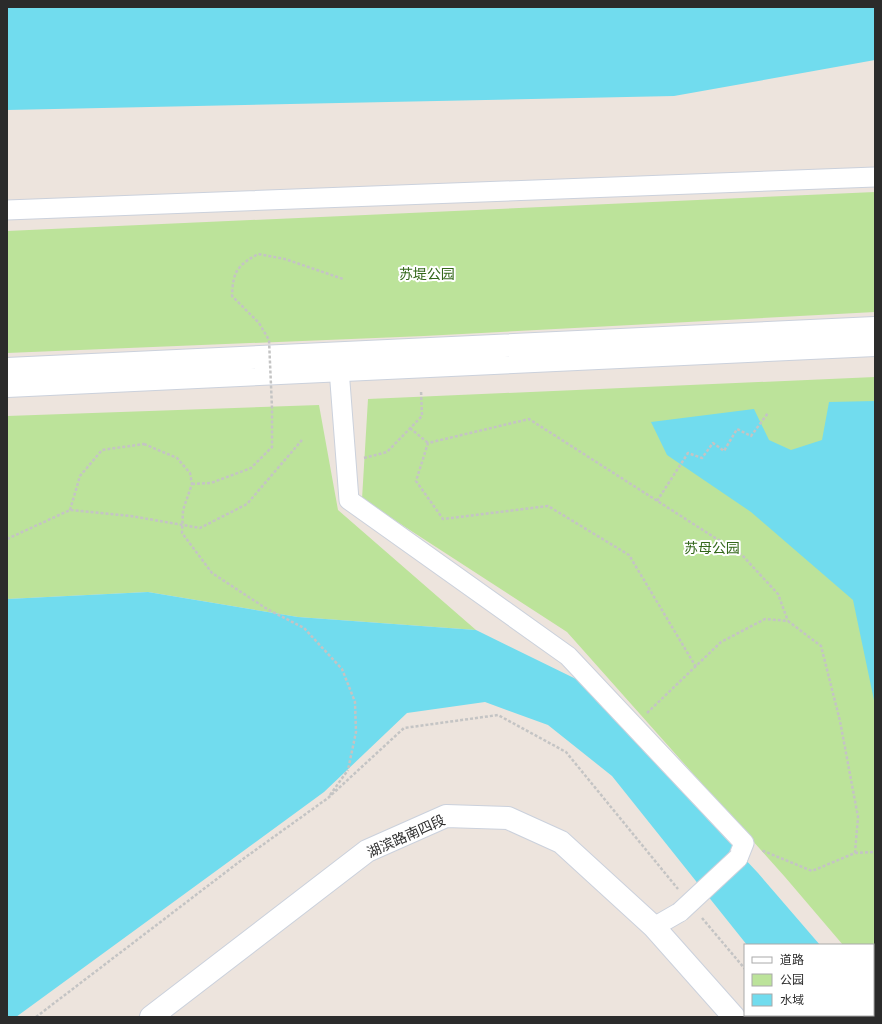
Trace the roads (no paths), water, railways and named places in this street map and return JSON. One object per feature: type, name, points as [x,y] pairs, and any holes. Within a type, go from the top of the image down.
[{"type":"main road","points":[[7,386],[339,362],[875,328]]},
{"type":"main road","points":[[7,369],[339,362],[875,345]]},
{"type":"main road","name":"湖滨路南四段","points":[[151,1017],[367,851],[446,816],[508,818],[561,842],[654,927],[734,1017]]},
{"type":"street","points":[[7,210],[875,177]]},
{"type":"street","points":[[339,362],[349,500],[568,656],[634,726],[741,851],[689,912],[654,927]]},
{"type":"water","points":[[7,7],[875,7],[875,60],[674,96],[7,110]]},
{"type":"water","points":[[875,401],[875,705],[853,600],[751,512],[667,455],[651,422],[754,409],[769,440],[791,450],[822,440],[829,402]]},
{"type":"water","points":[[148,592],[298,617],[476,630],[576,679],[758,873],[819,944],[746,944],[612,776],[548,725],[485,702],[407,713],[324,792],[16,1017],[7,1017],[7,599]]},
{"type":"water","points":[[874,1008],[875,1009],[875,1017],[808,1016],[874,1016]]},
{"type":"park label","name":"苏堤公园","points":[[427,274]]},
{"type":"park label","name":"苏母公园","points":[[712,548]]}]
